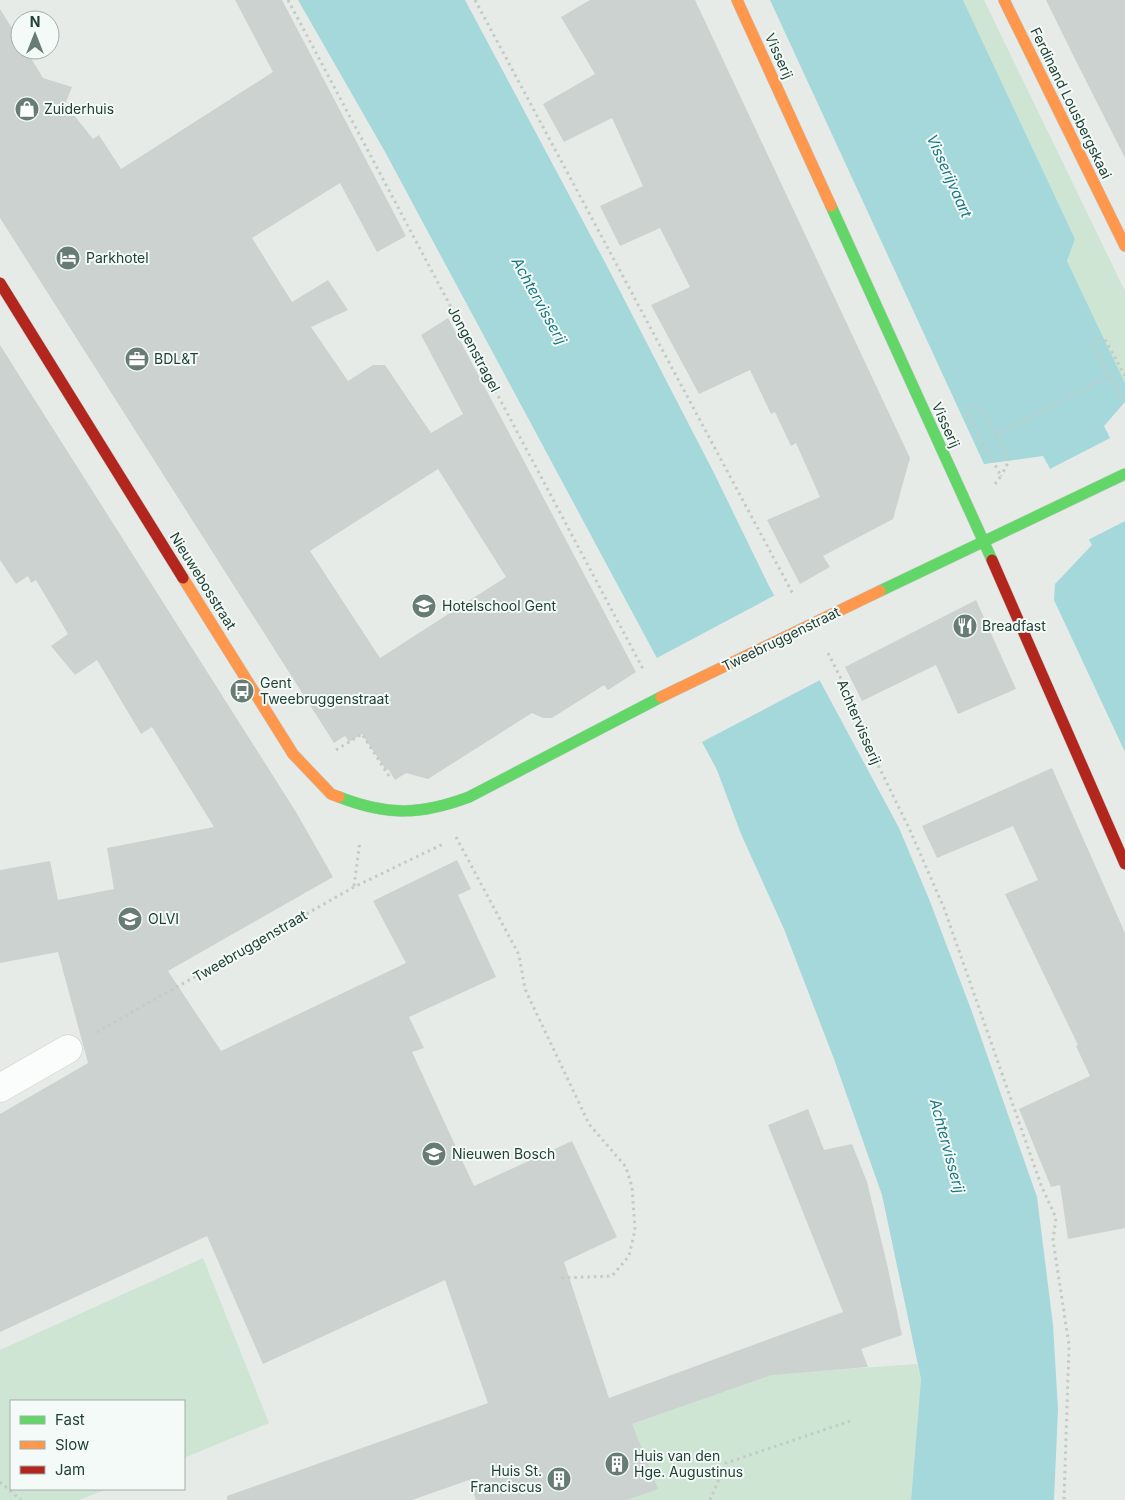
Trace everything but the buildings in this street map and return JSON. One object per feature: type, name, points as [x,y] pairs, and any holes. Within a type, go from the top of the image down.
[{"type":"street","name":"Visserij","points":[[737,0],[984,543],[1125,864]]},
{"type":"street","name":"Ferdinand Lousbergskaai","points":[[1004,0],[1125,246]]},
{"type":"street","name":"Nieuwebosstraat","points":[[0,282],[293,754],[331,794],[364,807],[406,812],[439,808]]},
{"type":"street","name":"Tweebruggenstraat","points":[[439,808],[469,797],[670,692],[1125,474]]},
{"type":"street","points":[[0,1088],[68,1049]]},
{"type":"path","name":"Jongenstragel","points":[[288,0],[659,698]]},
{"type":"path","name":"Achtervisserij","points":[[475,0],[810,625],[828,652],[858,712],[875,760],[909,828],[944,908],[1041,1185],[1056,1218],[1054,1240],[1069,1345],[1064,1500]]},
{"type":"path","points":[[1125,376],[1106,341],[1100,338],[1094,342],[1094,346],[1125,404]]},
{"type":"path","points":[[996,435],[1110,375]]},
{"type":"path","points":[[995,465],[968,415],[968,408],[973,406],[982,410],[1009,461],[1001,476]]},
{"type":"path","points":[[348,743],[362,734],[386,770]]},
{"type":"path","points":[[354,887],[364,807]]},
{"type":"path","name":"Tweebruggenstraat","points":[[68,1049],[354,887],[464,833]]},
{"type":"path","points":[[456,838],[519,955],[524,989],[576,1100],[589,1124],[626,1167],[632,1187],[635,1230],[629,1256],[612,1276],[561,1278]]},
{"type":"path","points":[[710,1500],[726,1463],[850,1421]]},
{"type":"path","points":[[0,1482],[21,1500]]},
{"type":"green space","points":[[963,0],[984,0],[1125,291],[1125,383],[1067,261],[1075,239]]},
{"type":"green space","points":[[203,1258],[269,1423],[185,1458],[185,1400],[10,1400],[10,1490],[104,1490],[79,1500],[0,1500],[0,1350]]},
{"type":"green space","points":[[917,1364],[921,1379],[911,1500],[627,1500],[604,1434],[774,1374]]},
{"type":"water","points":[[298,0],[465,0],[608,268],[714,473],[768,584],[899,828],[929,899],[972,1012],[1037,1197],[1053,1325],[1058,1409],[1054,1500],[911,1500],[921,1379],[882,1195],[834,1059],[784,929],[741,834],[717,770],[384,150]]},
{"type":"water","name":"Visserijvaart","points":[[770,0],[963,0],[1075,239],[1067,261],[1125,383],[1125,402],[1104,426],[1125,468],[1125,752],[1054,600],[1055,584],[1092,545],[1043,456],[984,464]]},
{"type":"pier","points":[[1112,437],[1125,463],[1125,521],[1086,541],[1048,470]]},
{"type":"pier","points":[[777,594],[822,679],[700,743],[655,659]]},
{"type":"traffic: fast","points":[[831,206],[992,560]]},
{"type":"traffic: fast","points":[[880,591],[1125,474]]},
{"type":"traffic: fast","points":[[339,797],[373,808],[404,811],[420,810],[452,803],[469,797],[661,697]]},
{"type":"traffic: slow","points":[[737,0],[831,206]]},
{"type":"traffic: slow","points":[[1004,0],[1125,246]]},
{"type":"traffic: slow","points":[[183,578],[293,754],[331,794],[339,797]]},
{"type":"traffic: slow","points":[[661,697],[880,591]]},
{"type":"traffic: jam","points":[[0,283],[183,578]]},
{"type":"traffic: jam","points":[[992,560],[1125,864]]},
{"type":"place","name":"Zuiderhuis","points":[[27,109]]},
{"type":"place","name":"Parkhotel","points":[[68,258]]},
{"type":"place","name":"BDL&T","points":[[137,359]]},
{"type":"place","name":"Hotelschool Gent","points":[[424,606]]},
{"type":"place","name":"Breadfast","points":[[965,626]]},
{"type":"place","name":"Gent Tweebruggenstraat","points":[[242,691]]},
{"type":"place","name":"OLVI","points":[[130,919]]},
{"type":"place","name":"Nieuwen Bosch","points":[[434,1154]]},
{"type":"place","name":"Huis van den Hge. Augustinus","points":[[617,1464]]},
{"type":"place","name":"Huis St. Franciscus","points":[[559,1479]]}]
